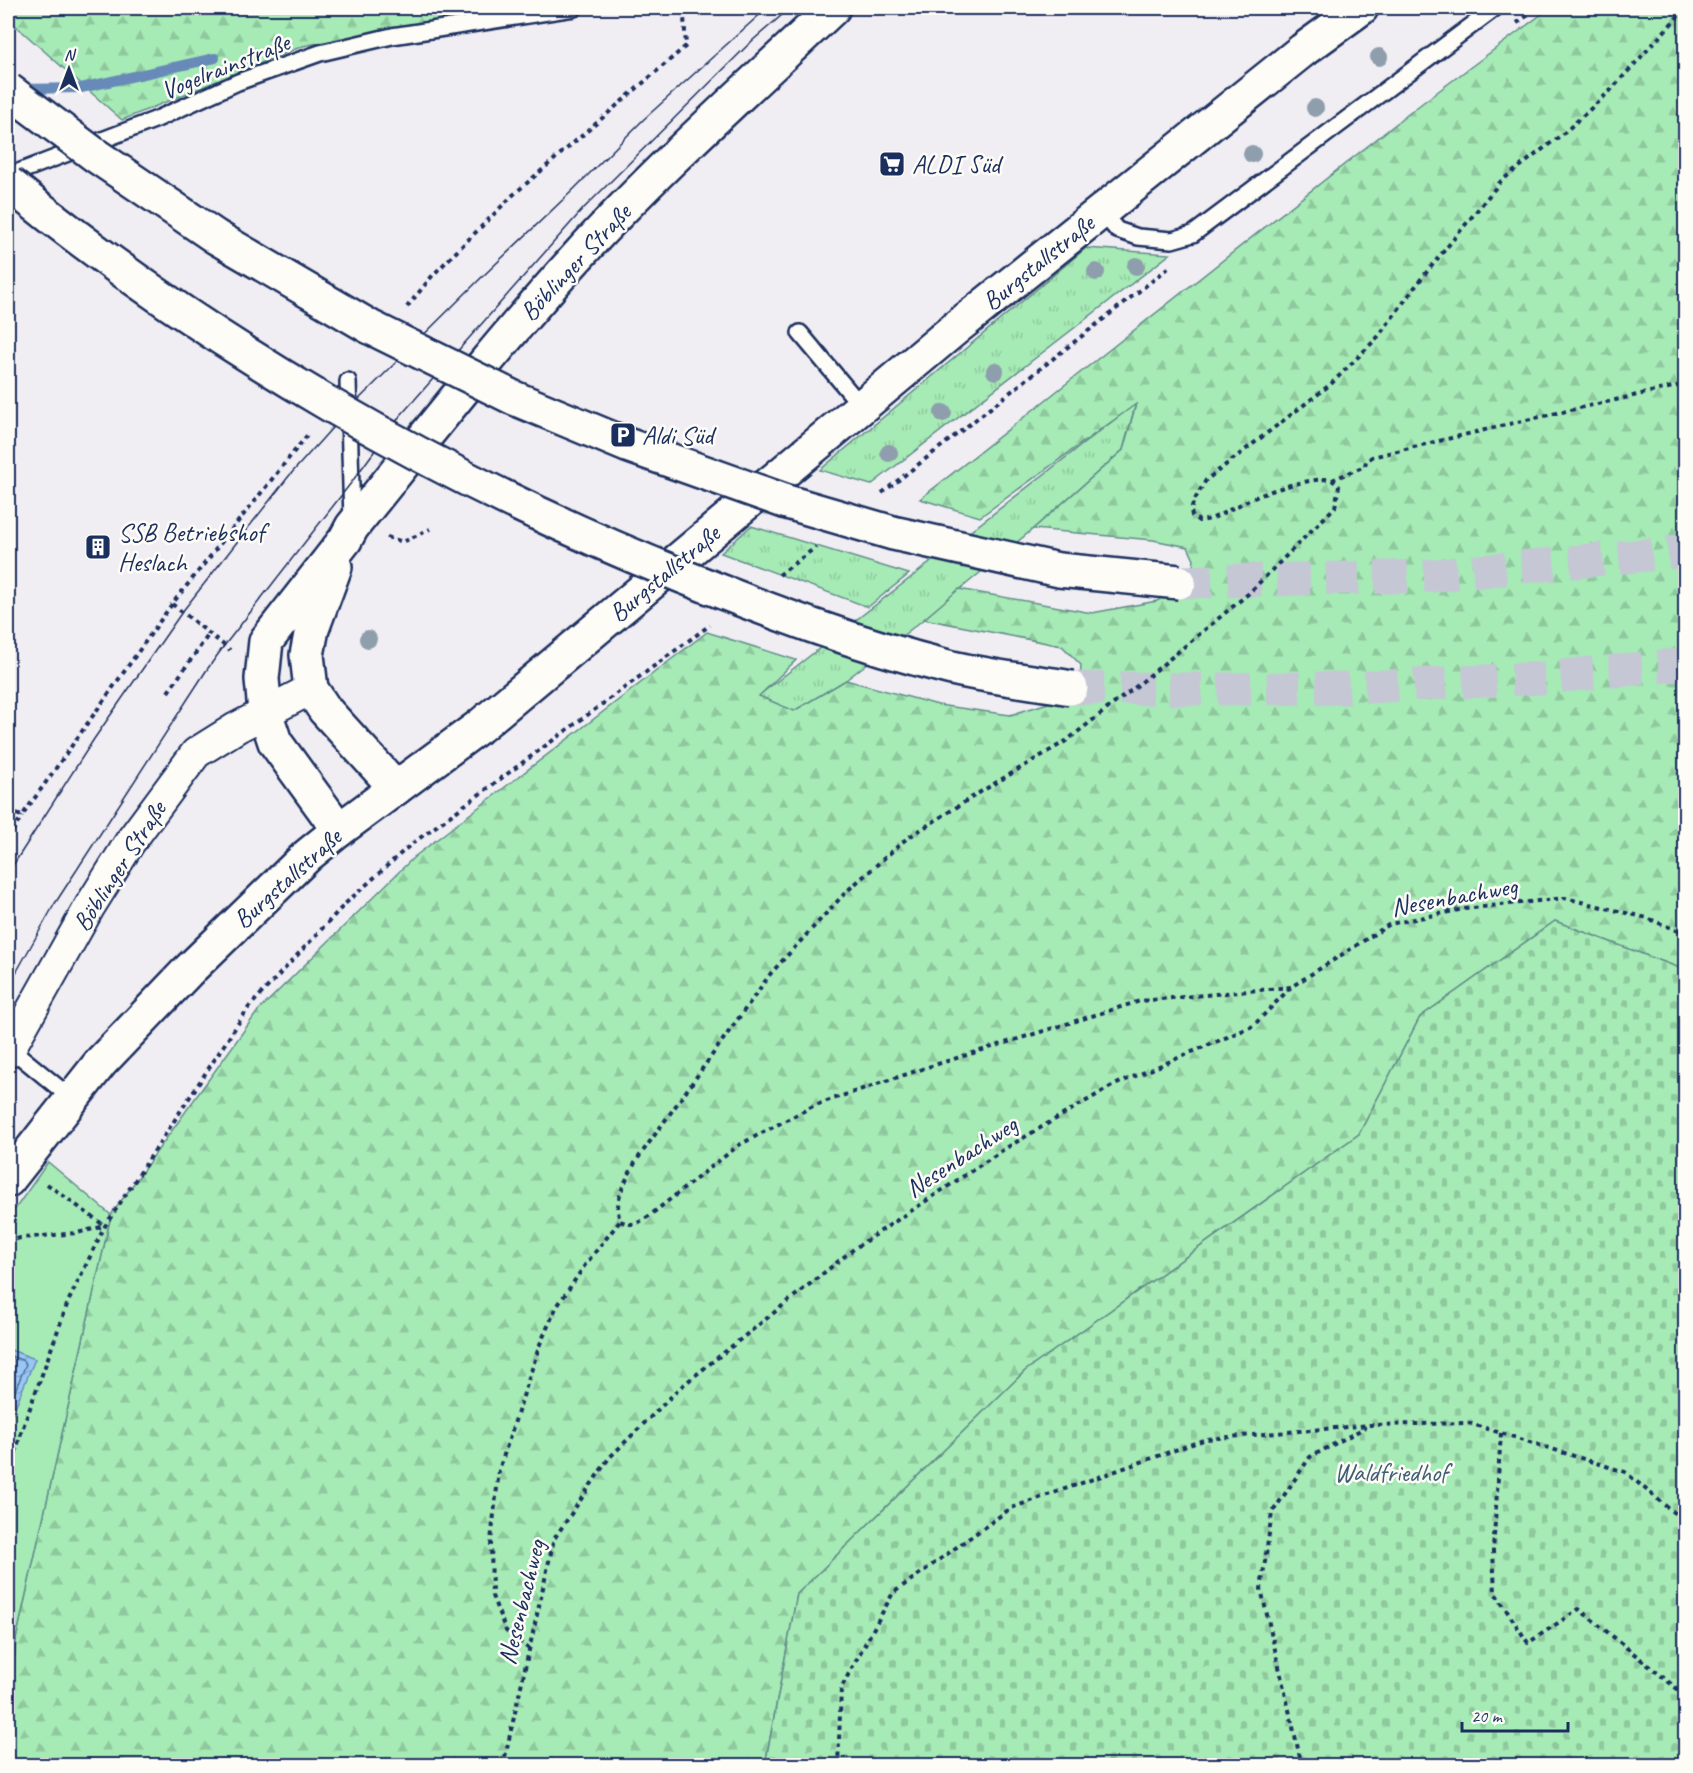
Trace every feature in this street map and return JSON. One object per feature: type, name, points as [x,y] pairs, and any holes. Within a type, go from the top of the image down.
[{"type":"main road","name":"Böblinger Straße","points":[[339,830],[275,742],[265,712],[262,679],[266,641],[348,534],[500,344],[576,257],[664,167],[832,8]]},
{"type":"main road","name":"Burgstallstraße","points":[[14,1171],[101,1062],[268,892],[339,830],[480,726],[957,327],[1303,50],[1361,8]]},
{"type":"main road","points":[[8,90],[95,155],[216,237],[370,327],[514,398],[627,446],[787,502],[893,533],[1059,570],[1179,582]]},
{"type":"main road","points":[[8,183],[53,220],[182,312],[315,397],[482,487],[627,554],[772,613],[858,642],[950,667],[1071,687]]},
{"type":"main road","name":"Böblinger Straße","points":[[348,534],[312,629],[307,655],[311,689],[325,710],[396,788]]},
{"type":"street","name":"Böblinger Straße","points":[[9,1050],[90,906],[125,851],[196,753],[265,712],[311,689]]},
{"type":"lane","name":"Vogelrainstraße","points":[[8,176],[157,119],[238,82],[320,53],[392,36],[574,8]]},
{"type":"lane","points":[[1101,211],[1117,230],[1138,237],[1172,240],[1194,234],[1495,8]]},
{"type":"lane","points":[[800,333],[862,408]]},
{"type":"lane","points":[[348,381],[348,534]]},
{"type":"lane","points":[[9,1050],[71,1098]]},
{"type":"path","points":[[620,1221],[617,1211],[619,1195],[636,1161],[771,974],[846,892],[906,839],[1066,741],[1138,685],[1248,594],[1335,507],[1339,486],[1332,480],[1319,479],[1283,487],[1238,505],[1211,520],[1199,521],[1192,516],[1191,510],[1206,480],[1322,392],[1377,338],[1421,279],[1501,181],[1564,134],[1610,91],[1682,12],[1678,8]]},
{"type":"path","points":[[877,498],[1177,262]]},
{"type":"path","points":[[1332,480],[1365,466],[1366,461],[1372,457],[1686,384]]},
{"type":"path","points":[[779,575],[823,541]]},
{"type":"path","points":[[8,1479],[21,1433],[69,1302],[105,1226],[249,1007],[345,904],[409,846],[715,621]]},
{"type":"path","points":[[168,692],[209,633]]},
{"type":"path","points":[[12,832],[22,816]]},
{"type":"path","name":"Nesenbachweg","points":[[503,1766],[554,1539],[609,1458],[682,1386],[855,1248],[1006,1148],[1112,1086],[1253,1026],[1291,987],[1390,924],[1464,909],[1565,898],[1647,918],[1686,934]]},
{"type":"path","points":[[620,1221],[629,1224],[638,1223],[739,1145],[814,1105],[1140,1001],[1291,987]]},
{"type":"path","points":[[14,1171],[47,1184],[105,1226]]},
{"type":"path","points":[[529,1648],[506,1631],[492,1596],[491,1540],[499,1470],[540,1344],[556,1308],[585,1265],[620,1221]]},
{"type":"path","points":[[8,1242],[20,1238],[77,1233],[105,1226]]},
{"type":"path","points":[[838,1766],[841,1688],[893,1593],[1011,1508],[1206,1438],[1370,1425],[1469,1423],[1625,1472],[1686,1523]]},
{"type":"path","points":[[1302,1766],[1261,1589],[1272,1513],[1310,1457],[1370,1425]]},
{"type":"path","points":[[1501,1433],[1493,1551],[1495,1593],[1528,1643],[1579,1609],[1686,1696]]},
{"type":"green space","points":[[8,8],[502,8],[303,46],[122,120],[8,19]]},
{"type":"green space","points":[[1550,8],[1685,8],[1685,970],[1555,921],[1420,1017],[1359,1134],[1025,1371],[797,1594],[765,1765],[8,1766],[8,1733],[16,1639],[111,1215],[258,1011],[414,857],[707,632],[796,660],[759,696],[794,711],[846,680],[938,705],[1010,715],[1064,698],[1080,682],[1081,665],[1062,646],[924,619],[959,589],[1092,613],[1157,601],[1191,578],[1194,560],[1188,547],[1153,540],[1033,529],[1123,450],[1136,404],[980,517],[920,499],[1421,104]]},
{"type":"green space","points":[[1086,248],[1170,254],[871,485],[820,470]]},
{"type":"green space","points":[[1136,403],[1123,450],[1033,529],[846,680],[794,711],[758,696]]},
{"type":"green space","points":[[751,526],[909,574],[868,607],[721,553]]},
{"type":"green space","name":"Waldfriedhof","points":[[1555,921],[1685,970],[1685,1765],[765,1765],[797,1594],[1025,1371],[1359,1134],[1420,1017]]},
{"type":"green space","points":[[48,1162],[111,1215],[16,1639],[8,1733],[8,1219]]},
{"type":"water","points":[[8,1349],[35,1359],[8,1424]]},
{"type":"waterway","points":[[20,89],[81,88],[215,58]]},
{"type":"tunnel","points":[[1179,582],[1428,576],[1686,551]]},
{"type":"tunnel","points":[[1071,688],[1347,688],[1542,678],[1686,664]]},
{"type":"tram line","points":[[8,873],[94,739],[182,612],[289,476],[349,409],[482,277],[644,119],[767,8]]},
{"type":"tram line","points":[[8,987],[54,905],[206,671],[401,415],[584,208],[752,41],[790,8]]},
{"type":"place","name":"ALDI Süd","points":[[892,164]]},
{"type":"place","name":"Aldi Süd","points":[[623,435]]},
{"type":"place","name":"SSB Betriebshof Heslach","points":[[98,547]]}]
